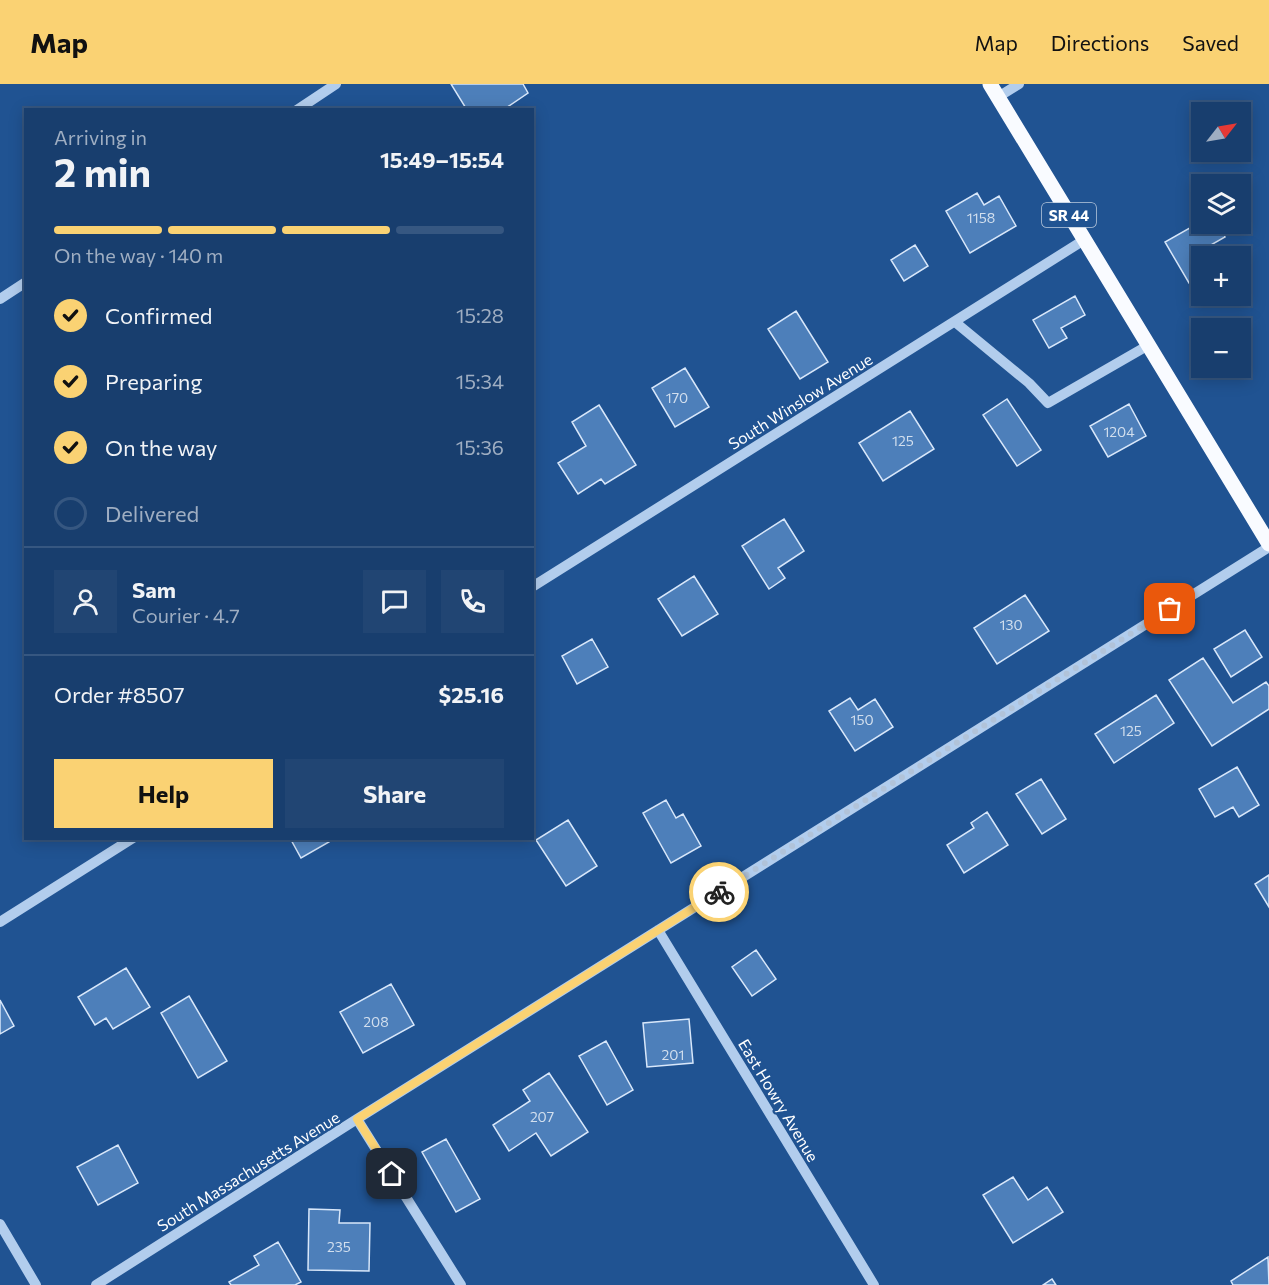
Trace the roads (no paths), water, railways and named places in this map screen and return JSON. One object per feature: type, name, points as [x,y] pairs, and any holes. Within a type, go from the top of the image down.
[{"type":"main road","name":"SR 44","points":[[994,90],[1269,546]]},
{"type":"street","points":[[300,108],[336,84]]},
{"type":"street","points":[[994,90],[1018,84]]},
{"type":"street","name":"South Winslow Avenue","points":[[534,586],[1084,240]]},
{"type":"street","points":[[0,298],[24,283]]},
{"type":"street","points":[[955,322],[1029,383],[1048,403],[1147,346]]},
{"type":"street","name":"South Massachusetts Avenue","points":[[96,1285],[1269,546]]},
{"type":"street","points":[[0,922],[130,840]]},
{"type":"street","name":"East Howry Avenue","points":[[658,930],[874,1285]]},
{"type":"street","points":[[357,1119],[461,1285]]},
{"type":"street","points":[[0,1224],[36,1285]]}]
